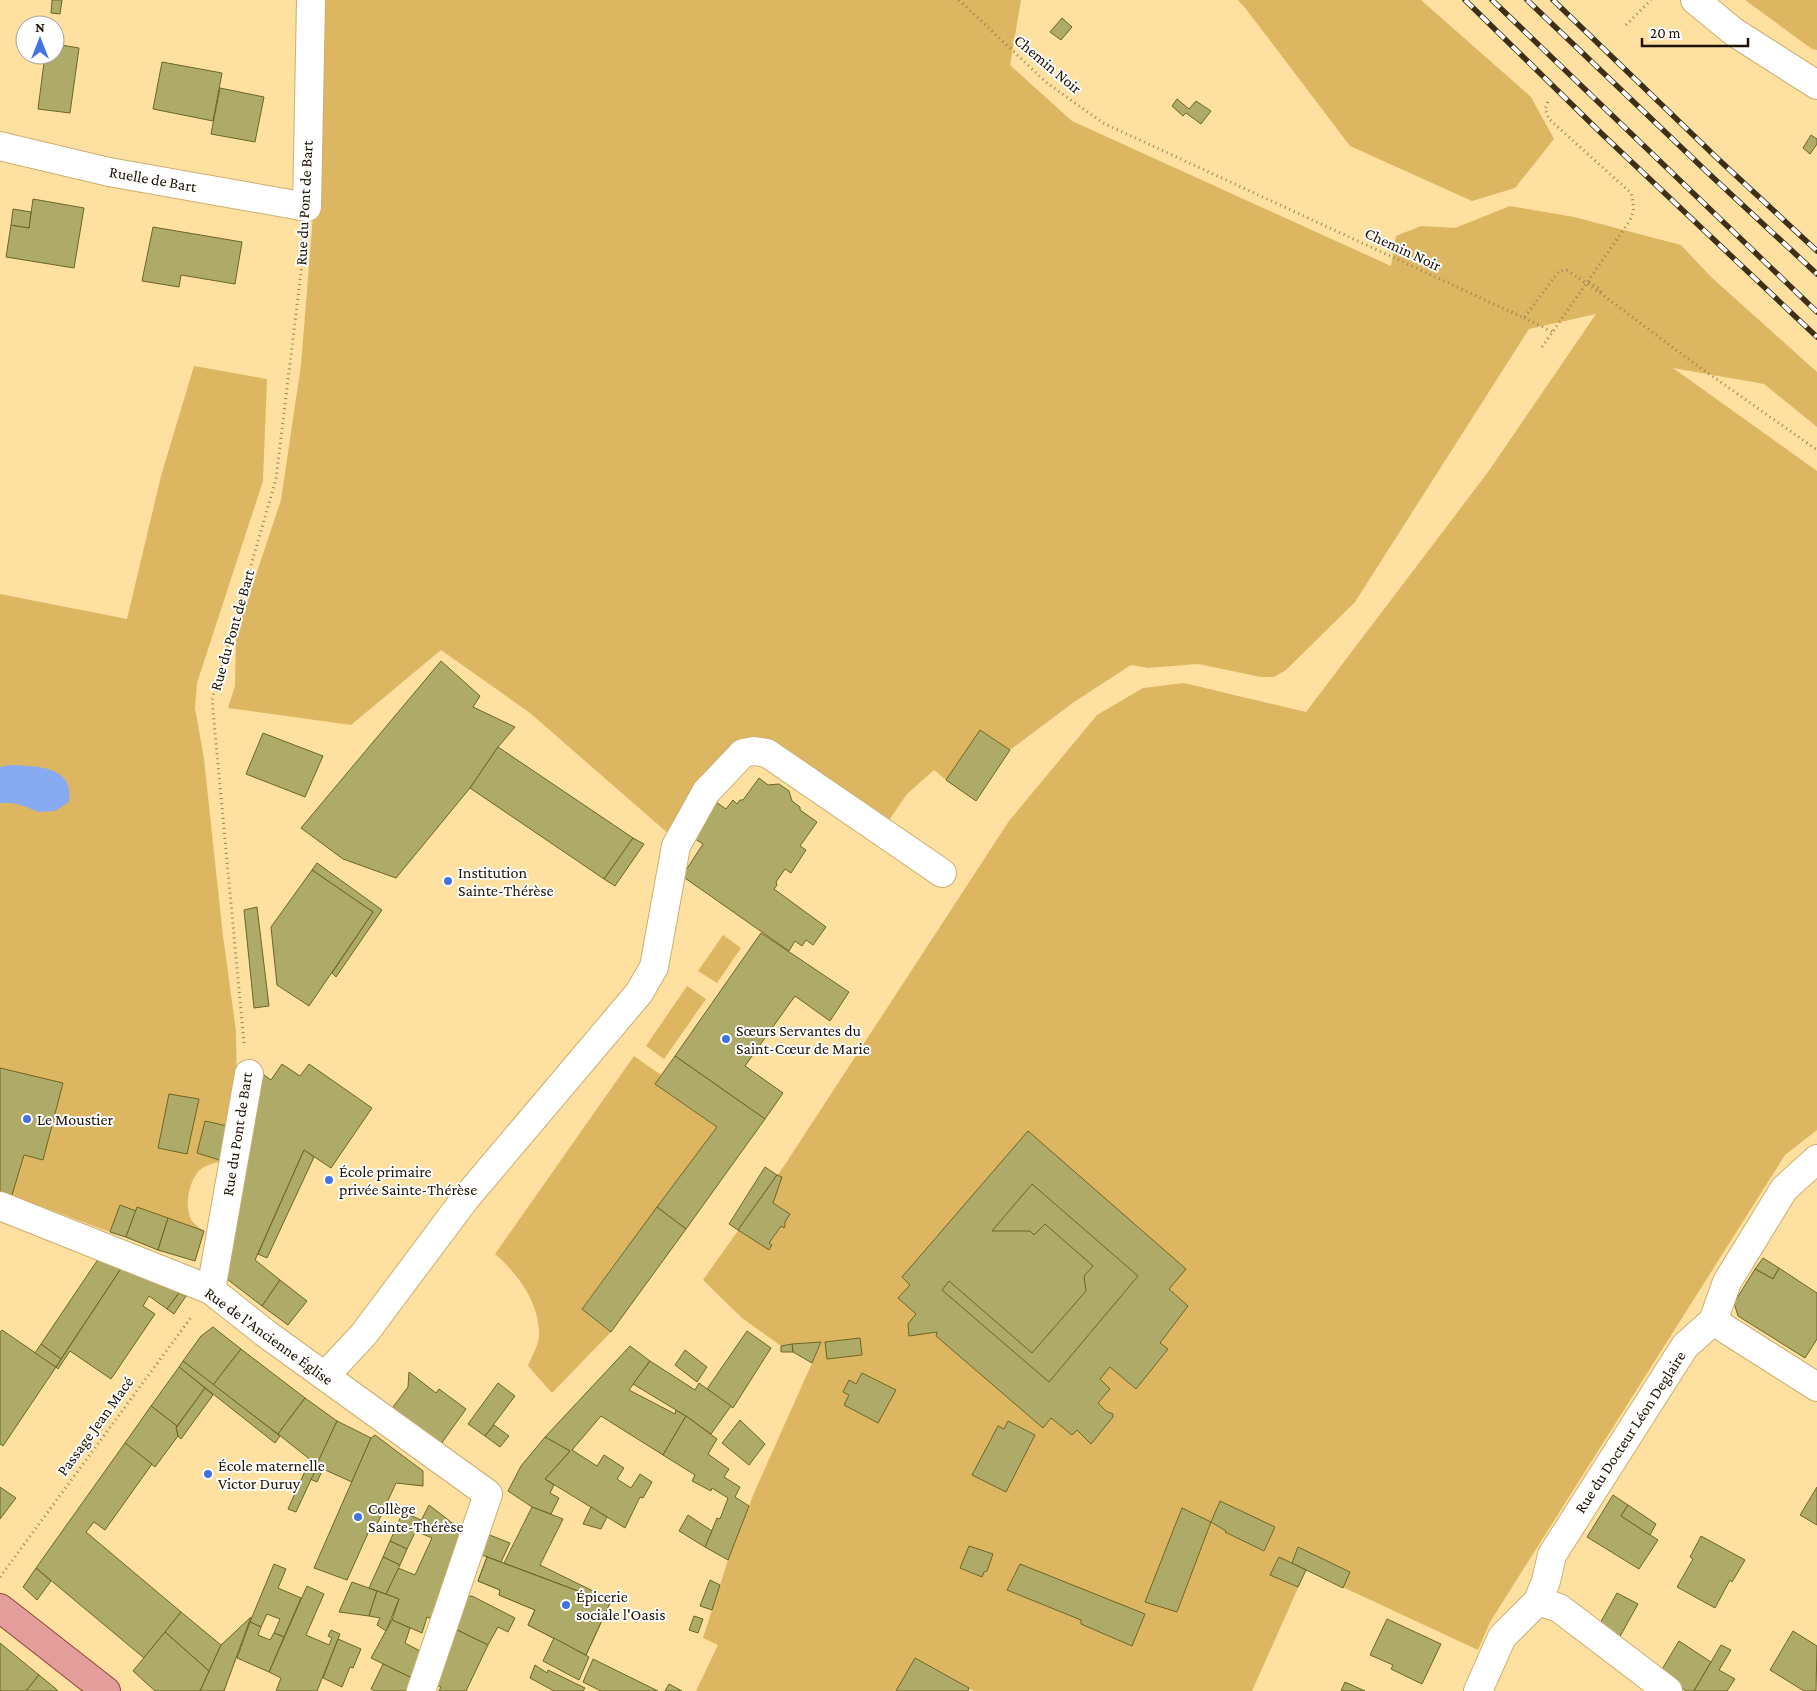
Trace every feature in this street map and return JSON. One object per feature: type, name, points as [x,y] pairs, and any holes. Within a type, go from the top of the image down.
[{"type":"main road","points":[[0,1608],[106,1691]]},
{"type":"street","name":"Rue du Pont de Bart","points":[[306,206],[311,0]]},
{"type":"street","points":[[1695,0],[1734,32],[1817,85]]},
{"type":"street","name":"Ruelle de Bart","points":[[0,146],[109,172],[306,206]]},
{"type":"street","points":[[325,1376],[364,1334],[465,1199],[639,993],[654,967],[676,846],[706,792],[743,753],[754,751],[767,753],[942,873]]},
{"type":"street","name":"Rue du Pont de Bart","points":[[211,1290],[249,1074]]},
{"type":"street","name":"Rue du Docteur Léon Deglaire","points":[[1478,1691],[1502,1637],[1538,1601],[1546,1581],[1552,1555],[1685,1346],[1713,1321],[1727,1282],[1784,1189],[1817,1159]]},
{"type":"street","name":"Rue de l'Ancienne Église","points":[[0,1206],[211,1290],[265,1333],[488,1494],[422,1691]]},
{"type":"street","points":[[1713,1321],[1817,1387]]},
{"type":"street","points":[[1538,1601],[1559,1608],[1668,1691]]},
{"type":"path","name":"Chemin Noir","points":[[959,0],[1047,83],[1103,123],[1553,332]]},
{"type":"path","points":[[1626,25],[1652,0]]},
{"type":"path","points":[[1542,347],[1629,222],[1634,214],[1635,205],[1631,193],[1549,119],[1545,109],[1549,99]]},
{"type":"path","name":"Rue du Pont de Bart","points":[[249,1074],[243,1033],[212,700],[276,479],[307,219],[306,206]]},
{"type":"path","points":[[1524,318],[1559,271],[1567,270],[1817,450]]},
{"type":"path","points":[[1589,282],[1600,289],[1602,294]]},
{"type":"path","name":"Passage Jean Macé","points":[[0,1577],[211,1290]]},
{"type":"shaded area","points":[[322,0],[1021,0],[1010,65],[1072,121],[1391,266],[1396,236],[1421,226],[1455,228],[1510,206],[1574,217],[1681,245],[1711,277],[1817,372],[1817,427],[1764,384],[1673,368],[1817,471],[1817,1130],[1785,1155],[1490,1622],[1478,1650],[1306,1570],[1252,1691],[974,1691],[915,1658],[897,1691],[696,1691],[718,1645],[703,1638],[728,1560],[754,1493],[821,1343],[781,1346],[742,1318],[703,1280],[786,1163],[1009,821],[1097,715],[1143,688],[1184,683],[1306,712],[1488,472],[1596,314],[1529,329],[1355,602],[1286,670],[1274,677],[1261,677],[1198,664],[1148,668],[1131,665],[1074,702],[1010,750],[980,730],[946,780],[934,770],[907,794],[887,823],[761,740],[670,835],[530,713],[441,650],[351,725],[228,708],[235,686],[236,635],[281,500],[301,365],[323,91]]},
{"type":"shaded area","points":[[1238,0],[1421,0],[1531,97],[1554,139],[1515,188],[1472,201],[1350,146]]},
{"type":"shaded area","points":[[1745,0],[1817,0],[1817,50],[1812,49]]},
{"type":"shaded area","points":[[194,366],[267,379],[263,481],[197,683],[195,708],[204,759],[223,936],[236,1031],[237,1102],[223,1161],[201,1169],[193,1179],[191,1186],[188,1201],[189,1215],[192,1221],[204,1231],[195,1261],[158,1250],[0,1191],[0,594],[127,619],[161,476]]},
{"type":"shaded area","points":[[723,935],[741,948],[717,983],[698,971]]},
{"type":"shaded area","points":[[687,986],[706,999],[664,1059],[646,1046]]},
{"type":"shaded area","points":[[634,1056],[661,1075],[655,1084],[717,1127],[582,1308],[611,1332],[552,1393],[528,1366],[539,1338],[538,1322],[531,1300],[512,1270],[495,1254]]},
{"type":"water","points":[[11,765],[32,766],[52,770],[60,775],[66,781],[69,790],[69,802],[55,811],[38,812],[12,803],[0,803],[0,767]]},
{"type":"building","points":[[52,0],[62,0],[60,14],[51,13]]},
{"type":"building","points":[[1062,18],[1072,27],[1061,40],[1050,32]]},
{"type":"building","points":[[65,46],[79,48],[70,113],[38,109],[44,65],[65,65]]},
{"type":"building","points":[[162,62],[222,73],[213,121],[153,109]]},
{"type":"building","points":[[220,88],[264,97],[255,142],[211,134]]},
{"type":"building","points":[[1177,99],[1189,109],[1196,101],[1211,111],[1201,124],[1186,113],[1183,116],[1172,106]]},
{"type":"building","points":[[1811,135],[1817,139],[1817,144],[1810,154],[1803,148]]},
{"type":"building","points":[[33,199],[84,208],[74,268],[6,257],[11,225],[29,228]]},
{"type":"building","points":[[13,209],[31,212],[29,228],[11,225]]},
{"type":"building","points":[[153,227],[242,242],[235,284],[181,275],[179,287],[142,281]]},
{"type":"building","points":[[441,661],[480,696],[473,707],[515,727],[498,747],[470,788],[396,878],[343,859],[301,828]]},
{"type":"building","points":[[980,730],[1010,750],[976,801],[946,780]]},
{"type":"building","points":[[263,733],[323,756],[305,797],[246,774]]},
{"type":"building","points":[[498,747],[633,838],[604,879],[470,788]]},
{"type":"building","points":[[759,778],[768,785],[779,784],[789,791],[792,801],[800,807],[800,810],[817,822],[800,846],[806,850],[791,873],[785,869],[776,882],[777,885],[774,889],[826,927],[813,945],[806,940],[802,946],[795,941],[789,951],[682,876],[703,844],[689,835],[713,800],[726,809],[733,800],[737,804],[740,800],[743,800]]},
{"type":"building","points":[[633,838],[644,844],[615,886],[604,879]]},
{"type":"building","points":[[317,863],[382,910],[336,977],[332,973],[373,912],[312,870]]},
{"type":"building","points":[[312,870],[373,912],[309,1006],[277,985],[271,927]]},
{"type":"building","points":[[257,907],[269,1006],[254,1008],[244,910]]},
{"type":"building","name":"Sœurs Servantes du Saint-Cœur de Marie","points":[[761,933],[849,992],[830,1021],[795,996],[745,1066],[783,1093],[765,1119],[675,1056]]},
{"type":"building","points":[[675,1056],[765,1119],[686,1229],[657,1207],[717,1127],[655,1084]]},
{"type":"building","points":[[282,1064],[300,1076],[309,1064],[372,1108],[331,1168],[304,1150],[255,1260],[280,1280],[262,1306],[227,1279],[228,1257],[248,1161],[260,1072],[271,1080]]},
{"type":"building","name":"Le Moustier","points":[[0,1068],[63,1083],[43,1160],[24,1155],[12,1195],[0,1191]]},
{"type":"building","points":[[169,1094],[199,1099],[187,1154],[158,1148]]},
{"type":"building","points":[[205,1121],[232,1127],[223,1161],[197,1153]]},
{"type":"building","points":[[1028,1131],[1186,1269],[1169,1289],[1188,1306],[1160,1343],[1168,1349],[1136,1389],[1110,1367],[1100,1379],[1110,1389],[1098,1403],[1106,1411],[1113,1414],[1113,1417],[1091,1444],[1077,1430],[1072,1435],[1051,1418],[1043,1428],[936,1336],[937,1332],[909,1336],[908,1324],[916,1314],[898,1298],[910,1285],[902,1277]]},
{"type":"building","points":[[304,1150],[314,1157],[267,1258],[258,1254]]},
{"type":"building","points":[[765,1167],[777,1175],[738,1230],[729,1224]]},
{"type":"building","points":[[777,1175],[782,1177],[773,1203],[790,1214],[784,1228],[781,1226],[769,1243],[772,1245],[769,1250],[738,1230]]},
{"type":"building","points":[[1032,1184],[1138,1276],[1049,1382],[942,1290],[949,1281],[1032,1353],[1086,1291],[1084,1276],[1093,1266],[1045,1224],[1034,1235],[1030,1231],[992,1231]]},
{"type":"building","points":[[120,1205],[136,1211],[126,1237],[110,1232]]},
{"type":"building","points":[[137,1207],[168,1218],[158,1250],[126,1237]]},
{"type":"building","points":[[657,1207],[686,1229],[611,1332],[582,1309]]},
{"type":"building","points":[[168,1218],[204,1231],[195,1261],[158,1250]]},
{"type":"building","points":[[103,1252],[126,1261],[61,1359],[41,1344]]},
{"type":"building","points":[[1763,1258],[1779,1268],[1773,1279],[1755,1269]]},
{"type":"building","points":[[126,1261],[179,1293],[167,1309],[149,1296],[143,1306],[155,1314],[111,1379],[70,1351],[58,1369],[56,1367]]},
{"type":"building","points":[[1779,1268],[1817,1293],[1817,1339],[1805,1358],[1738,1316],[1734,1303],[1755,1269],[1773,1279]]},
{"type":"building","points":[[280,1280],[307,1301],[288,1325],[262,1306]]},
{"type":"building","points":[[179,1293],[186,1296],[174,1314],[167,1309]]},
{"type":"building","points":[[213,1327],[241,1349],[213,1385],[183,1361],[201,1336]]},
{"type":"building","points":[[2,1330],[56,1367],[3,1446],[0,1444],[0,1332]]},
{"type":"building","points":[[747,1331],[771,1348],[733,1408],[707,1389]]},
{"type":"building","points":[[860,1338],[862,1355],[827,1359],[825,1342]]},
{"type":"building","points":[[821,1342],[812,1363],[793,1352],[792,1344]]},
{"type":"building","points":[[41,1344],[61,1359],[56,1367],[35,1353]]},
{"type":"building","points":[[792,1344],[793,1352],[781,1352],[781,1346]]},
{"type":"building","points":[[630,1346],[650,1361],[629,1390],[675,1414],[676,1410],[686,1416],[663,1455],[601,1416],[572,1450],[597,1466],[604,1455],[624,1468],[617,1479],[631,1488],[640,1474],[652,1482],[643,1498],[640,1497],[625,1528],[545,1479],[570,1451],[545,1437]]},
{"type":"building","points":[[241,1349],[305,1398],[278,1434],[213,1385]]},
{"type":"building","points":[[685,1350],[707,1367],[697,1382],[675,1365]]},
{"type":"building","points":[[183,1361],[280,1436],[275,1443],[179,1367]]},
{"type":"building","points":[[650,1361],[695,1390],[699,1383],[731,1406],[711,1434],[686,1416],[633,1384]]},
{"type":"building","points":[[179,1367],[205,1388],[177,1426],[151,1406]]},
{"type":"building","points":[[409,1372],[436,1393],[439,1389],[466,1409],[441,1444],[393,1407],[408,1387]]},
{"type":"building","points":[[862,1373],[896,1390],[878,1423],[844,1405],[849,1395],[843,1392],[849,1380],[856,1384]]},
{"type":"building","points":[[498,1383],[515,1396],[485,1436],[468,1424]]},
{"type":"building","points":[[205,1388],[213,1395],[181,1439],[176,1428]]},
{"type":"building","points":[[305,1398],[337,1421],[317,1465],[278,1434]]},
{"type":"building","points":[[151,1406],[177,1426],[178,1436],[155,1467],[125,1443]]},
{"type":"building","points":[[686,1416],[717,1439],[708,1454],[729,1469],[724,1477],[740,1487],[735,1497],[749,1506],[728,1560],[705,1547],[717,1518],[720,1519],[728,1498],[712,1488],[711,1491],[692,1481],[695,1475],[663,1455]]},
{"type":"building","points":[[740,1420],[765,1444],[749,1465],[722,1443]]},
{"type":"building","points":[[337,1421],[371,1438],[352,1482],[323,1469],[317,1482],[310,1479]]},
{"type":"building","points":[[1008,1421],[1035,1435],[1006,1492],[972,1475],[998,1426],[1004,1429]]},
{"type":"building","points":[[494,1425],[509,1436],[500,1447],[485,1436]]},
{"type":"building","name":"Collège Sainte-Thérèse","points":[[375,1435],[423,1471],[423,1486],[396,1483],[373,1533],[369,1531],[347,1580],[314,1568],[371,1438]]},
{"type":"building","points":[[545,1437],[570,1451],[545,1479],[554,1485],[550,1493],[559,1498],[551,1514],[532,1507],[508,1491],[521,1466]]},
{"type":"building","points":[[125,1443],[152,1464],[105,1530],[94,1522],[86,1532],[181,1612],[144,1658],[36,1568]]},
{"type":"building","points":[[306,1469],[314,1473],[296,1512],[288,1509]]},
{"type":"building","points":[[0,1487],[16,1498],[0,1519]]},
{"type":"building","points":[[1817,1487],[1817,1525],[1800,1515]]},
{"type":"building","points":[[1613,1495],[1628,1505],[1621,1516],[1658,1540],[1639,1569],[1587,1537]]},
{"type":"building","points":[[1220,1501],[1275,1527],[1264,1551],[1225,1532],[1211,1522]]},
{"type":"building","points":[[429,1505],[464,1532],[432,1619],[427,1617],[422,1633],[392,1620],[399,1599],[386,1594],[398,1568],[415,1575],[432,1538],[416,1531]]},
{"type":"building","points":[[1628,1505],[1656,1524],[1650,1535],[1621,1516]]},
{"type":"building","points":[[532,1507],[563,1519],[540,1565],[595,1592],[593,1597],[504,1563]]},
{"type":"building","points":[[591,1507],[607,1517],[601,1529],[583,1524]]},
{"type":"building","points":[[1182,1508],[1211,1522],[1177,1612],[1145,1602]]},
{"type":"building","points":[[403,1512],[421,1520],[407,1549],[390,1541]]},
{"type":"building","points":[[688,1515],[712,1531],[705,1547],[679,1531]]},
{"type":"building","points":[[487,1534],[510,1543],[501,1562],[479,1554]]},
{"type":"building","points":[[1701,1536],[1745,1560],[1732,1582],[1730,1580],[1715,1608],[1677,1587],[1693,1559],[1690,1557]]},
{"type":"building","points":[[390,1541],[407,1549],[400,1565],[383,1557]]},
{"type":"building","points":[[969,1546],[993,1554],[987,1571],[984,1572],[982,1577],[960,1568]]},
{"type":"building","points":[[1298,1547],[1350,1572],[1343,1588],[1292,1563]]},
{"type":"building","points":[[383,1557],[400,1565],[386,1594],[369,1588]]},
{"type":"building","name":"Épicerie sociale l'Oasis","points":[[487,1557],[610,1603],[586,1655],[528,1625],[535,1610],[499,1595],[500,1590],[478,1581]],"holes":[[[558,1606],[584,1617],[578,1631],[553,1618]]]},
{"type":"building","name":"Épicerie sociale l'Oasis","points":[[487,1557],[610,1603],[586,1655],[528,1625],[535,1610],[499,1595],[500,1590],[478,1581]]},
{"type":"building","points":[[1279,1557],[1306,1570],[1298,1587],[1270,1575]]},
{"type":"building","points":[[274,1564],[286,1569],[278,1588],[301,1598],[284,1637],[274,1633],[280,1619],[267,1614],[261,1627],[250,1622]]},
{"type":"building","points":[[1020,1564],[1145,1614],[1132,1646],[1081,1624],[1081,1620],[1007,1590]]},
{"type":"building","points":[[36,1568],[51,1581],[37,1600],[23,1587]]},
{"type":"building","points":[[710,1580],[720,1585],[712,1610],[700,1606]]},
{"type":"building","points":[[352,1582],[377,1591],[369,1616],[339,1612]]},
{"type":"building","points":[[307,1586],[324,1594],[306,1635],[329,1645],[332,1638],[328,1636],[331,1630],[340,1634],[317,1691],[276,1691],[281,1678],[269,1672]]},
{"type":"building","points":[[377,1591],[399,1599],[386,1631],[377,1625],[380,1618],[369,1616]]},
{"type":"building","points":[[1617,1593],[1638,1604],[1618,1640],[1599,1625]]},
{"type":"building","points":[[472,1596],[515,1618],[508,1632],[498,1627],[488,1645],[453,1628],[463,1597]]},
{"type":"building","points":[[181,1612],[221,1645],[209,1671],[165,1632]]},
{"type":"building","points":[[694,1616],[703,1619],[698,1633],[689,1630]]},
{"type":"building","points":[[251,1617],[224,1691],[200,1691],[221,1645]]},
{"type":"building","points":[[1387,1619],[1441,1644],[1422,1684],[1391,1669],[1393,1665],[1370,1655]]},
{"type":"building","points":[[392,1620],[410,1628],[405,1643],[422,1652],[414,1679],[371,1658]]},
{"type":"building","points":[[250,1622],[261,1627],[258,1635],[270,1640],[274,1633],[284,1637],[269,1672],[237,1658]]},
{"type":"building","points":[[453,1628],[488,1645],[466,1691],[439,1691],[441,1687],[434,1684]]},
{"type":"building","points":[[1793,1631],[1817,1646],[1816,1691],[1804,1691],[1770,1670]]},
{"type":"building","points":[[165,1632],[209,1671],[200,1691],[155,1691],[133,1671]]},
{"type":"building","points":[[554,1638],[589,1657],[579,1680],[543,1661]]},
{"type":"building","points":[[338,1639],[361,1649],[353,1668],[350,1667],[342,1687],[323,1678]]},
{"type":"building","points":[[1679,1641],[1711,1662],[1694,1691],[1686,1691],[1661,1671]]},
{"type":"building","points":[[0,1643],[39,1675],[26,1691],[0,1691]]},
{"type":"building","points":[[1721,1645],[1731,1650],[1719,1670],[1735,1679],[1727,1691],[1694,1691]]},
{"type":"building","points":[[915,1658],[969,1688],[968,1691],[896,1691]]},
{"type":"building","points":[[593,1659],[658,1691],[601,1691],[583,1682]]},
{"type":"building","points":[[383,1664],[414,1679],[409,1691],[375,1691],[371,1689]]},
{"type":"building","points":[[535,1665],[547,1673],[548,1670],[585,1688],[583,1691],[554,1691],[530,1678]]},
{"type":"building","points":[[39,1675],[55,1688],[58,1691],[26,1691]]},
{"type":"building","points":[[1345,1682],[1365,1691],[1341,1691]]},
{"type":"building","points":[[669,1684],[682,1691],[665,1691]]},
{"type":"railway","points":[[1465,0],[1602,134],[1817,337]]},
{"type":"railway","points":[[1492,0],[1817,312]]},
{"type":"railway","points":[[1527,0],[1817,274]]},
{"type":"railway","points":[[1553,0],[1717,158],[1817,251]]},
{"type":"place","name":"Institution Sainte-Thérèse","points":[[448,881]]},
{"type":"place","name":"Sœurs Servantes du Saint-Cœur de Marie","points":[[726,1039]]},
{"type":"place","name":"Le Moustier","points":[[27,1119]]},
{"type":"place","name":"École primaire privée Sainte-Thérèse","points":[[329,1180]]},
{"type":"place","name":"École maternelle Victor Duruy","points":[[208,1474]]},
{"type":"place","name":"Collège Sainte-Thérèse","points":[[358,1517]]},
{"type":"place","name":"Épicerie sociale l'Oasis","points":[[566,1605]]}]
